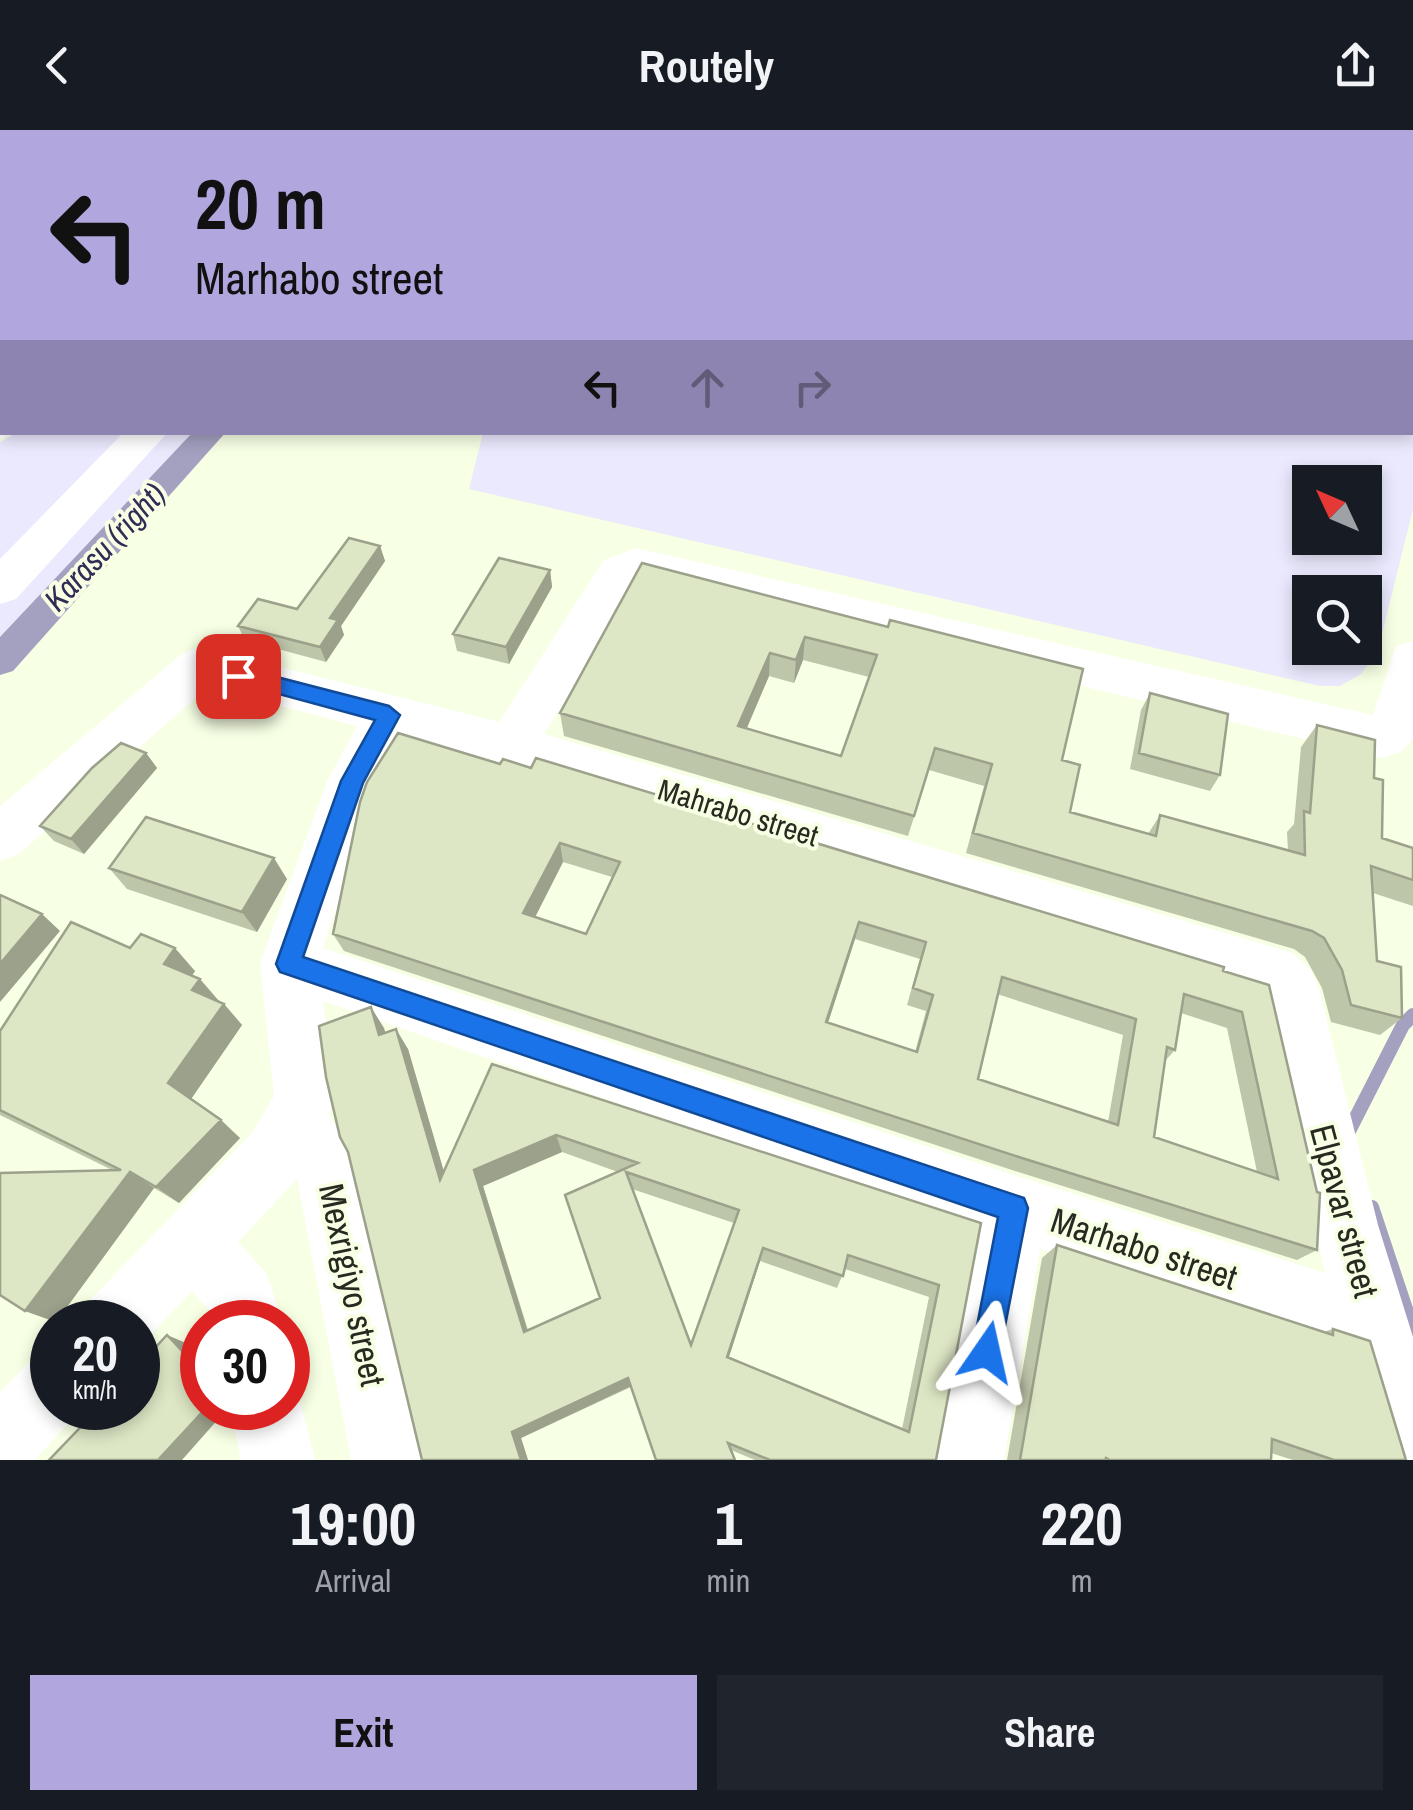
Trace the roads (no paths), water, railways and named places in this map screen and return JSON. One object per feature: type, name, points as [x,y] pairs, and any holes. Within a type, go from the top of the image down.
[{"type":"street","points":[[0,587],[145,435]]},
{"type":"street","points":[[512,745],[620,572],[636,564],[1383,738],[1399,721],[1413,659]]},
{"type":"street","name":"Mahrabo street","points":[[0,838],[200,666],[512,745],[1272,972]]},
{"type":"street","points":[[137,1300],[274,1156],[296,1118],[306,1094],[289,964],[352,781],[389,715]]},
{"type":"street","name":"Marhabo street","points":[[289,964],[1014,1208],[1374,1322]]},
{"type":"street","name":"Elpavar street","points":[[1272,972],[1290,990],[1345,1225],[1413,1454]]},
{"type":"street","name":"Mexrigiyo street","points":[[296,1118],[328,1168],[388,1460]]},
{"type":"street","points":[[967,1460],[1014,1208]]},
{"type":"street","points":[[194,1242],[243,1300]]},
{"type":"street","points":[[0,1444],[30,1412]]},
{"type":"street","points":[[271,1430],[278,1460]]},
{"type":"waterway","name":"Karasu (right)","points":[[0,661],[208,435]]},
{"type":"waterway","points":[[1348,1133],[1403,1025],[1413,1015]]},
{"type":"waterway","points":[[1372,1207],[1413,1330]]}]
